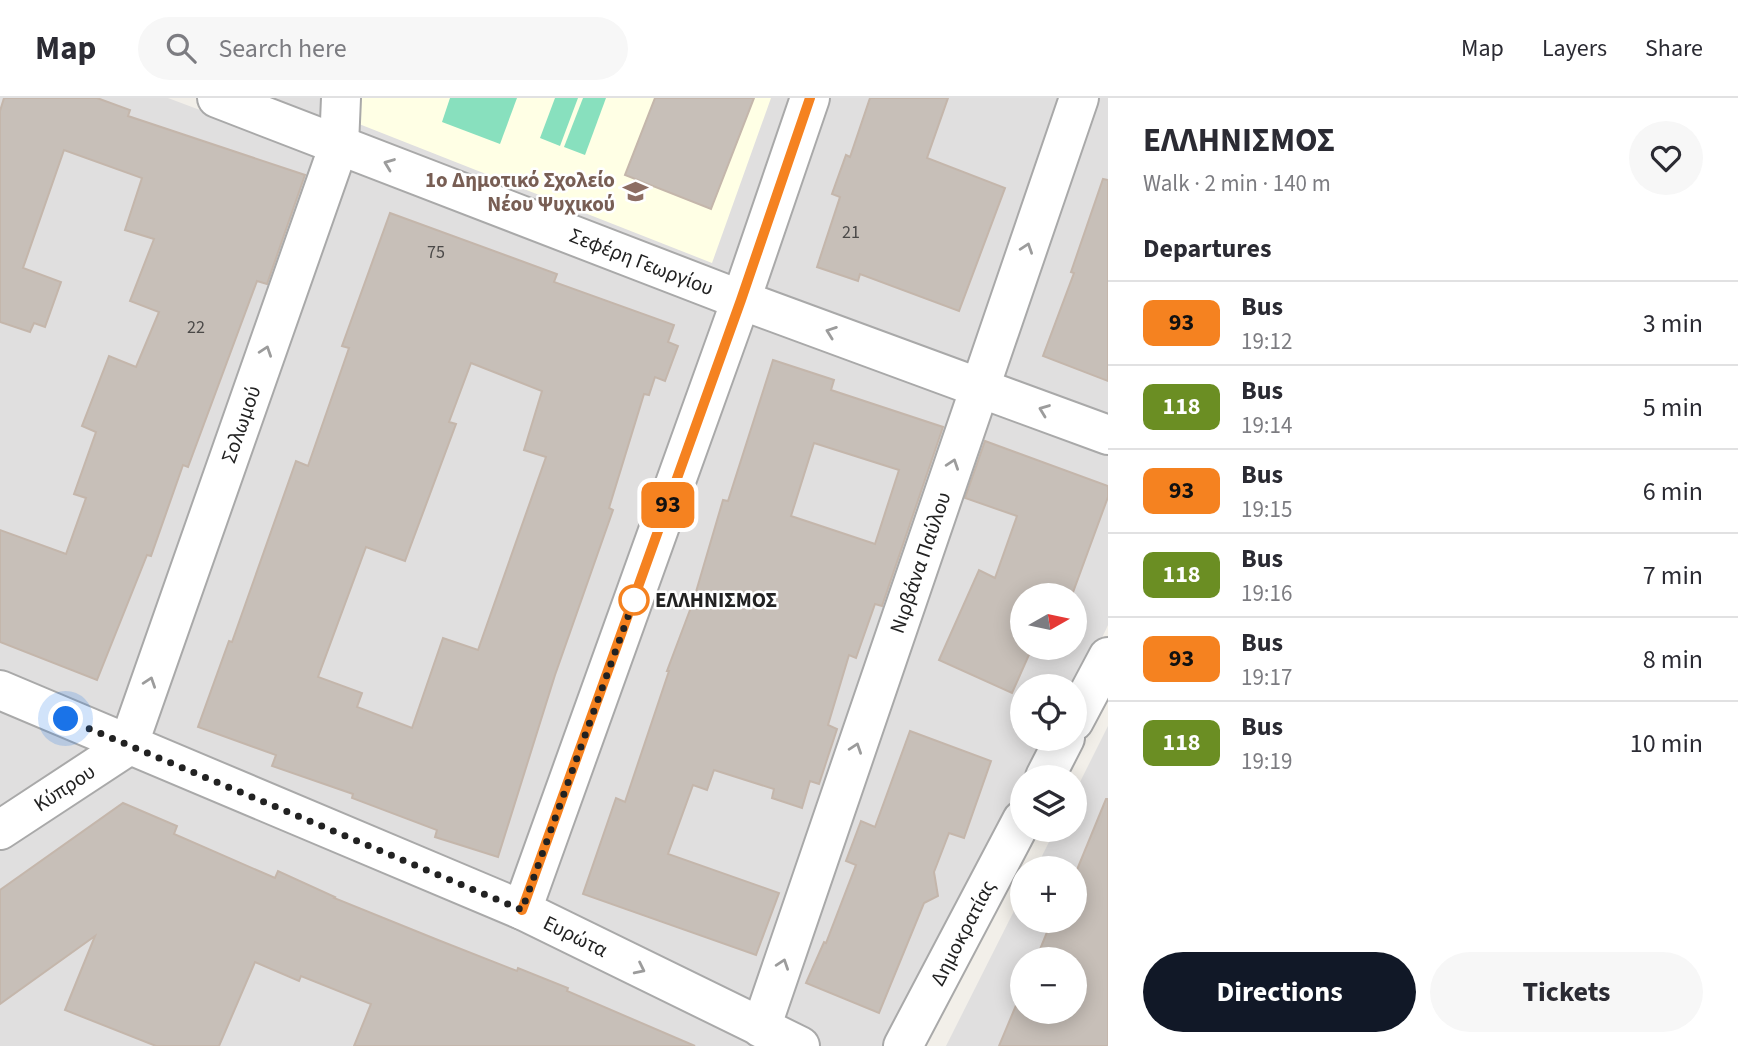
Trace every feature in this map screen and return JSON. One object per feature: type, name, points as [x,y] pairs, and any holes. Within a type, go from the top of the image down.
[{"type":"street","name":"Σεφέρη Γεωργίου","points":[[217,98],[741,300],[1108,435]]},
{"type":"street","name":"Σολωμού","points":[[128,746],[339,145],[341,98]]},
{"type":"street","points":[[522,910],[741,300],[810,98]]},
{"type":"street","name":"Νιρβάνα Παύλου","points":[[761,1028],[1079,98]]},
{"type":"street","points":[[1087,697],[1108,657]]},
{"type":"street","name":"Ευρώτα","points":[[0,690],[522,910],[800,1046]]},
{"type":"street","name":"Κύπρου","points":[[0,830],[128,746]]},
{"type":"street","name":"Δημοκρατίας","points":[[903,1046],[1011,842]]},
{"type":"shaded area","points":[[0,98],[168,98],[1108,450],[1108,625],[1085,674],[1010,674],[1010,751],[1048,751],[1042,765],[1010,765],[1010,831],[908,1046],[0,1046]]},
{"type":"shaded area","points":[[263,98],[1108,98],[1108,417]]},
{"type":"shaded area","name":"1ο Δημοτικό Σχολείο Νέου Ψυχικού","points":[[362,98],[771,98],[712,263],[354,122]]},
{"type":"shaded area","points":[[1108,726],[1108,1046],[946,1046],[1010,919],[1010,933],[1087,933],[1087,856],[1042,856],[1049,842],[1087,842],[1087,768]]},
{"type":"green space","points":[[450,98],[517,98],[500,144],[442,122]]},
{"type":"green space","points":[[555,98],[578,98],[560,146],[540,138]]},
{"type":"green space","points":[[583,98],[606,98],[585,155],[564,147]]},
{"type":"building","points":[[4,98],[97,98],[130,110],[128,116],[305,175],[267,284],[257,281],[188,467],[183,465],[151,556],[147,555],[97,680],[0,642],[0,530],[66,554],[86,498],[74,494],[96,432],[82,426],[109,356],[136,367],[159,312],[130,301],[154,239],[125,230],[142,178],[64,150],[23,268],[61,282],[45,327],[34,323],[30,332],[0,322],[0,111]]},
{"type":"building","points":[[655,98],[754,98],[711,209],[625,175]]},
{"type":"building","points":[[870,98],[948,98],[927,158],[1005,188],[959,311],[860,274],[858,281],[817,267],[840,197],[832,194],[846,155],[850,157]]},
{"type":"building","points":[[1103,179],[1108,180],[1108,381],[1043,356],[1074,273],[1071,272]]},
{"type":"building","points":[[390,213],[557,274],[554,282],[674,325],[668,342],[678,346],[665,381],[655,377],[649,395],[644,394],[609,508],[613,510],[555,675],[498,857],[435,837],[437,830],[352,798],[353,794],[272,766],[276,755],[198,727],[229,641],[232,642],[296,461],[308,466],[349,348],[342,346]],"holes":[[[471,363],[542,391],[524,450],[546,457],[478,650],[443,638],[412,728],[357,707],[362,693],[318,677],[366,547],[405,561],[456,424],[449,422]]]},
{"type":"building","points":[[773,360],[834,380],[831,390],[943,427],[882,606],[875,604],[856,658],[849,655],[828,725],[837,729],[819,784],[810,781],[802,808],[772,798],[774,789],[714,770],[707,790],[693,785],[668,854],[779,893],[756,955],[583,894],[616,798],[625,802],[667,671],[693,602],[723,500],[728,501]],"holes":[[[814,443],[899,470],[875,544],[791,516]]]},
{"type":"building","points":[[985,441],[1108,486],[1108,497],[1076,583],[1010,583],[1010,660],[1027,660],[1020,674],[1010,674],[1010,692],[939,660],[979,570],[995,578],[1017,516],[965,498]]},
{"type":"building","points":[[910,731],[991,761],[964,838],[949,833],[934,872],[938,896],[924,903],[879,1013],[806,983],[824,942],[826,943],[856,865],[846,861],[861,821],[875,827]]},
{"type":"building","points":[[1108,799],[1108,1046],[999,1046],[1010,1020],[1010,1024],[1087,1024],[1087,947],[1041,947],[1047,933],[1087,933],[1087,856],[1083,856]]},
{"type":"building","points":[[123,803],[177,826],[174,834],[275,878],[278,871],[334,898],[438,940],[568,988],[567,991],[695,1046],[354,1046],[371,1004],[301,976],[299,981],[255,962],[219,1046],[156,1046],[65,1010],[95,936],[0,1004],[0,890]]},
{"type":"bus line","name":"93","points":[[522,910],[741,300],[810,98]]},
{"type":"place","name":"1ο Δημοτικό Σχολείο Νέου Ψυχικού","points":[[635,192]]},
{"type":"place","name":"ΕΛΛΗΝΙΣΜΟΣ","points":[[634,600]]},
{"type":"route","points":[[66,719],[522,910],[634,600]]}]
